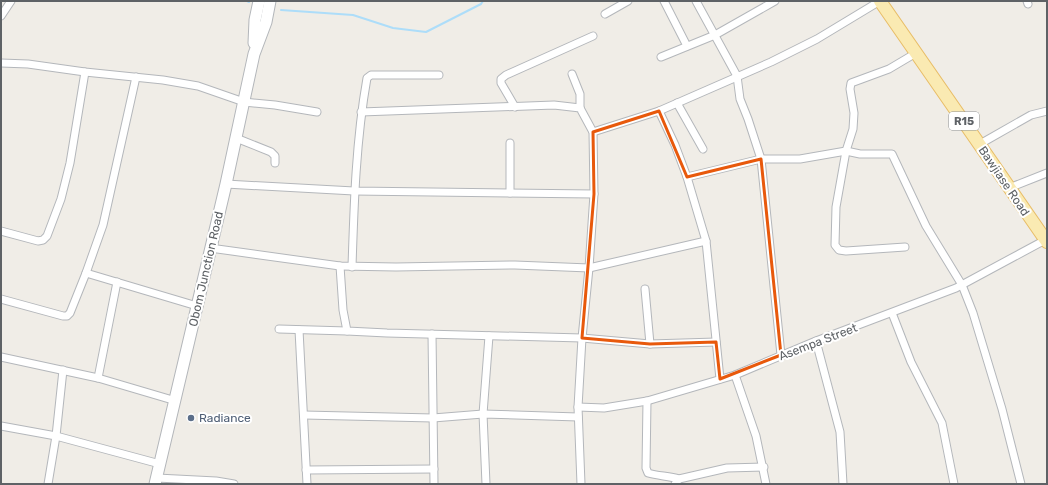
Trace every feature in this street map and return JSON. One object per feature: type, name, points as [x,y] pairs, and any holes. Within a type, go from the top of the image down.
[{"type":"main road","name":"Obom Junction Road","points":[[254,54],[255,20],[259,1]]},
{"type":"main road","name":"Obom Junction Road","points":[[156,481],[226,184],[254,54],[266,22],[270,1]]},
{"type":"main road","name":"Bawjiase Road","points":[[880,1],[1009,188],[1047,240]]},
{"type":"street","points":[[1,16],[10,1]]},
{"type":"street","points":[[605,14],[628,1]]},
{"type":"street","points":[[664,1],[687,46]]},
{"type":"street","points":[[696,1],[737,76],[740,99],[748,118],[761,159],[781,355]]},
{"type":"street","points":[[661,57],[715,35],[776,1]]},
{"type":"street","points":[[593,132],[659,111],[771,62],[817,39],[880,1]]},
{"type":"street","points":[[515,107],[501,83],[501,79],[506,75],[593,36]]},
{"type":"street","points":[[905,247],[846,251],[839,250],[836,245],[836,207],[846,151],[853,128],[854,113],[850,89],[851,83],[889,69],[916,54]]},
{"type":"street","points":[[1,63],[28,64],[85,72],[163,80],[198,86],[244,102],[275,104],[317,112]]},
{"type":"street","points":[[1,231],[38,241],[43,240],[47,236],[61,199],[70,163],[85,72]]},
{"type":"street","points":[[572,74],[580,94],[580,108],[593,132],[594,194],[582,338],[578,408],[580,484]]},
{"type":"street","points":[[352,267],[354,191],[361,112],[367,78],[371,75],[439,75]]},
{"type":"street","points":[[1,299],[63,316],[67,316],[70,313],[86,273],[102,225],[136,77]]},
{"type":"street","points":[[677,103],[703,149]]},
{"type":"street","points":[[361,112],[554,105],[580,108]]},
{"type":"street","points":[[659,111],[675,145],[687,177],[706,241],[720,379]]},
{"type":"street","points":[[980,144],[1031,115],[1047,111]]},
{"type":"street","points":[[236,138],[271,152],[275,156],[275,163]]},
{"type":"street","points":[[510,142],[510,193]]},
{"type":"street","points":[[687,177],[761,159],[800,159],[846,151],[860,154],[892,154],[926,226],[962,285],[973,313],[1002,409],[1021,484]]},
{"type":"street","points":[[1009,188],[1047,173]]},
{"type":"street","points":[[226,184],[354,191],[594,194]]},
{"type":"street","name":"Asempa Street","points":[[578,408],[604,408],[647,401],[735,375],[816,341],[962,285],[1047,240]]},
{"type":"street","points":[[210,248],[352,267],[515,265],[589,268],[706,241]]},
{"type":"street","points":[[340,266],[346,331]]},
{"type":"street","points":[[86,273],[197,306]]},
{"type":"street","points":[[98,378],[117,282]]},
{"type":"street","points":[[645,289],[650,344]]},
{"type":"street","points":[[892,313],[911,362],[942,423],[954,484]]},
{"type":"street","points":[[279,329],[582,338],[650,344],[716,342]]},
{"type":"street","points":[[299,330],[307,484]]},
{"type":"street","points":[[432,334],[434,484]]},
{"type":"street","points":[[486,484],[483,414],[489,336]]},
{"type":"street","points":[[816,341],[840,432],[843,484]]},
{"type":"street","points":[[1,357],[98,378],[176,401]]},
{"type":"street","points":[[48,484],[56,436],[63,370]]},
{"type":"street","points":[[735,375],[756,436],[764,467],[766,484]]},
{"type":"street","points":[[647,401],[646,468],[648,472],[654,475],[663,475],[677,482],[727,468],[764,467]]},
{"type":"street","points":[[304,415],[433,418],[483,414],[578,417]]},
{"type":"street","points":[[1,426],[56,436],[160,464]]},
{"type":"street","points":[[306,470],[434,469]]},
{"type":"street","points":[[156,481],[216,481],[230,484]]},
{"type":"highlighted area","points":[[659,111],[687,177],[761,159],[781,355],[720,379],[716,342],[650,344],[582,338],[594,194],[593,132]]},
{"type":"waterway","points":[[281,10],[353,15],[393,28],[426,32],[481,4],[483,1]]},
{"type":"place","name":"Radiance","points":[[191,418]]}]
